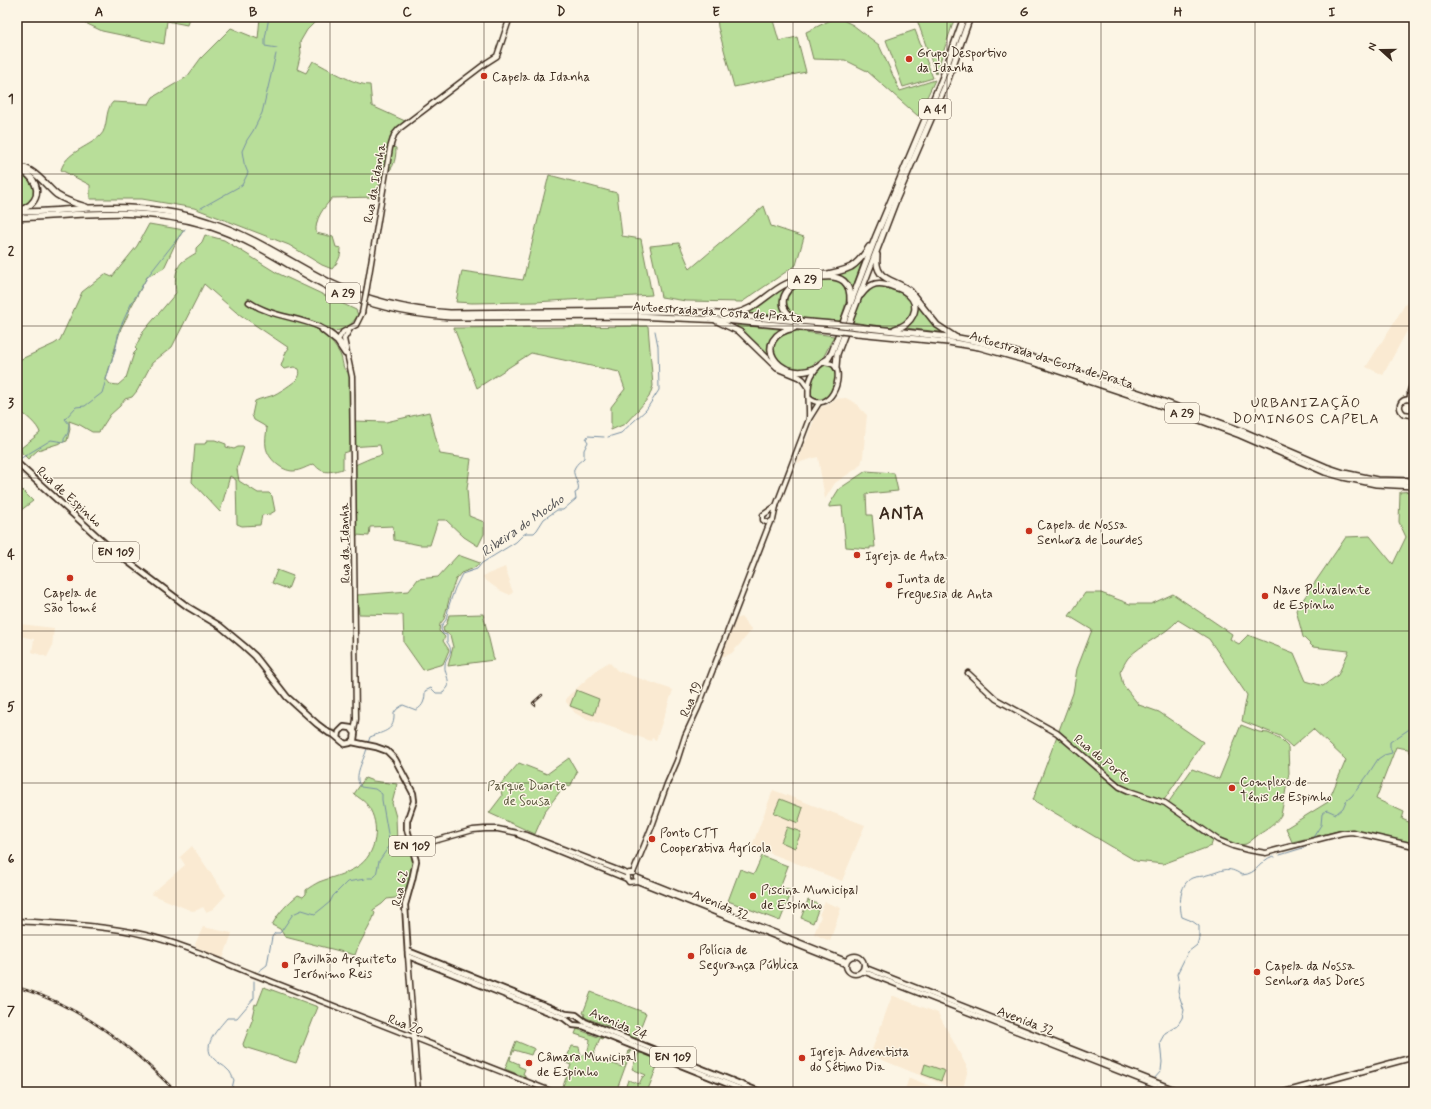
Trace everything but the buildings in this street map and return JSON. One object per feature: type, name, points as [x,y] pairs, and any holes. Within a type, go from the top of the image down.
[{"type":"highway","name":"A 41","points":[[823,362],[828,359],[832,352],[876,236],[942,79],[964,17]]},
{"type":"highway","name":"A 41","points":[[836,367],[837,354],[918,147],[947,82],[970,17]]},
{"type":"highway","points":[[17,167],[28,170],[63,198],[89,208]]},
{"type":"highway","points":[[17,170],[28,174],[35,182],[37,188],[34,201],[29,206],[17,212]]},
{"type":"highway","name":"Autoestrada da Costa de Prata","points":[[17,212],[89,208],[142,208],[179,214],[207,221],[255,240],[317,276],[344,289],[386,304],[407,308],[450,313],[650,311],[726,315],[891,330],[980,342],[1034,358],[1145,395],[1242,431],[1326,467],[1344,473],[1377,480],[1414,481]]},
{"type":"highway","name":"Autoestrada da Costa de Prata","points":[[17,218],[141,213],[182,219],[219,230],[254,245],[315,280],[342,293],[379,306],[406,313],[450,317],[634,316],[731,320],[948,342],[979,347],[1032,362],[1144,399],[1240,435],[1337,476],[1376,484],[1414,486]]},
{"type":"highway","name":"A 29","points":[[726,315],[745,312],[787,284],[851,267],[864,255],[876,236]]},
{"type":"highway","points":[[878,247],[876,264],[882,276],[910,291],[937,325],[958,338]]},
{"type":"highway","name":"A 29","points":[[805,322],[795,319],[789,315],[785,310],[783,303],[787,291],[792,286],[799,283],[824,277],[839,278],[845,282],[850,290],[849,307]]},
{"type":"highway","points":[[857,303],[867,288],[873,284],[886,283],[908,293],[915,308],[914,314],[907,324],[891,330]]},
{"type":"highway","name":"A 29","points":[[714,320],[740,332],[777,368],[799,377],[808,387]]},
{"type":"highway","name":"A 29","points":[[797,327],[784,330],[775,336],[771,349],[772,357],[776,363],[794,372],[808,372],[816,368]]},
{"type":"main road","name":"Rua da Idanha","points":[[337,339],[360,319],[362,313],[390,148],[394,135],[497,56],[510,17]]},
{"type":"main road","points":[[249,302],[266,310],[320,326],[337,339]]},
{"type":"main road","points":[[306,321],[324,331],[331,337],[337,339]]},
{"type":"main road","points":[[328,331],[345,332]]},
{"type":"main road","name":"Rua da Idanha","points":[[345,332],[345,348],[352,377],[356,718],[354,731]]},
{"type":"main road","name":"Rua da Idanha","points":[[337,339],[345,348]]},
{"type":"main road","name":"Rua da Idanha","points":[[337,339],[348,361]]},
{"type":"main road","points":[[809,398],[814,402],[819,403],[830,398],[835,389],[838,373],[836,367],[830,363],[823,362],[816,368],[810,378],[808,387],[809,419]]},
{"type":"main road","points":[[1414,379],[1410,391],[1400,404],[1401,411],[1406,415],[1411,415],[1414,412]]},
{"type":"main road","points":[[1404,400],[1412,401],[1410,391]]},
{"type":"main road","points":[[776,506],[762,517],[768,522],[773,516],[809,419],[819,403]]},
{"type":"main road","name":"Rua de Espinho","points":[[17,462],[110,548],[186,605],[225,629],[255,656],[287,697],[317,724],[329,733],[333,734]]},
{"type":"main road","points":[[768,512],[773,516]]},
{"type":"main road","name":"Rua 19","points":[[632,877],[677,761],[685,736],[698,708],[766,533],[768,522]]},
{"type":"main road","name":"Rua do Porto","points":[[968,673],[996,699],[1057,733],[1120,787],[1165,803],[1218,840],[1233,846],[1266,853],[1342,833],[1352,832],[1414,846]]},
{"type":"main road","points":[[333,734],[354,724]]},
{"type":"main road","points":[[349,727],[354,731],[353,740]]},
{"type":"main road","points":[[338,738],[339,732]]},
{"type":"main road","name":"EN 109","points":[[333,734],[345,744],[353,740]]},
{"type":"main road","name":"Rua 62","points":[[353,740],[385,750],[395,759],[413,793],[414,801],[407,821],[406,829],[416,859],[405,905],[418,1092]]},
{"type":"main road","name":"Avenida 32","points":[[413,847],[473,830],[498,829],[527,835],[846,962]]},
{"type":"main road","name":"Rua 20","points":[[17,921],[113,929],[164,940],[553,1092]]},
{"type":"main road","name":"Avenida 24","points":[[408,954],[571,1015],[576,1015],[580,1019],[592,1025],[760,1092]]},
{"type":"main road","name":"Avenida 24","points":[[408,954],[564,1018],[573,1025],[583,1026],[628,1043],[748,1092]]},
{"type":"main road","points":[[857,956],[861,959],[864,966],[862,972],[857,975],[851,974],[847,970],[846,962],[850,957],[857,956]]},
{"type":"main road","name":"Avenida 32","points":[[864,966],[1141,1078],[1172,1092]]},
{"type":"main road","name":"Avenida 32","points":[[862,972],[867,972],[1141,1078]]},
{"type":"main road","name":"Avenida 24","points":[[569,1022],[571,1015]]},
{"type":"main road","name":"Avenida 24","points":[[577,1025],[580,1022],[580,1019]]},
{"type":"main road","points":[[1285,1092],[1414,1057]]},
{"type":"main road","name":"Avenida 32","points":[[1158,1085],[1181,1092]]},
{"type":"shaded area","points":[[1406,303],[1414,308],[1414,318],[1383,375],[1366,367]]},
{"type":"shaded area","points":[[846,398],[854,402],[867,415],[863,457],[861,464],[856,469],[835,483],[825,499],[818,457],[797,463],[817,413],[821,407],[829,404],[835,399]]},
{"type":"shaded area","points":[[505,567],[513,592],[510,595],[499,590],[484,579],[483,576]]},
{"type":"shaded area","points":[[741,617],[752,630],[732,653],[726,656],[720,656],[734,620]]},
{"type":"shaded area","points":[[20,624],[54,628],[52,647],[47,657],[32,652],[34,639],[20,636]]},
{"type":"shaded area","points":[[609,662],[618,671],[673,690],[656,740],[652,738],[651,741],[582,717],[575,713],[566,702],[566,698],[599,668]]},
{"type":"shaded area","points":[[773,790],[865,825],[842,881],[752,846]]},
{"type":"shaded area","points":[[192,846],[226,895],[213,909],[206,912],[203,907],[192,911],[151,894],[185,865],[180,857]]},
{"type":"shaded area","points":[[825,902],[841,908],[830,941],[814,934],[821,916],[819,915]]},
{"type":"shaded area","points":[[203,927],[232,933],[223,959],[196,947],[195,944]]},
{"type":"shaded area","points":[[892,996],[938,1013],[968,1069],[963,1089],[959,1091],[870,1055]]},
{"type":"shaded area","points":[[910,1078],[946,1092],[904,1092]]},
{"type":"green space","points":[[73,17],[189,17],[187,25],[167,21],[164,44],[102,31]]},
{"type":"green space","points":[[260,17],[323,17],[307,30],[300,42],[301,53],[297,69],[306,73],[313,61],[356,82],[370,85],[372,106],[405,121],[393,134],[391,146],[396,148],[394,162],[391,169],[380,177],[378,197],[332,198],[318,218],[316,233],[333,237],[336,247],[341,248],[339,259],[332,269],[322,265],[289,245],[194,208],[142,199],[90,199],[90,185],[61,170],[67,159],[72,154],[95,140],[103,133],[108,110],[113,102],[149,104],[153,97],[187,77],[201,58],[231,28],[258,39]]},
{"type":"green space","points":[[323,17],[338,17],[337,20]]},
{"type":"green space","points":[[717,17],[772,17],[779,41],[797,37],[806,72],[734,87],[718,27]]},
{"type":"green space","points":[[837,17],[853,25],[879,45],[900,91],[935,80],[918,116],[867,71],[845,60],[813,59],[806,32]]},
{"type":"green space","points":[[916,17],[955,17],[936,74]]},
{"type":"green space","name":"Grupo Desportivo da Idanha","points":[[915,30],[933,78],[903,87],[886,40]]},
{"type":"green space","points":[[17,172],[30,179],[34,191],[30,202],[25,206],[17,208]]},
{"type":"green space","points":[[549,175],[617,193],[622,236],[641,239],[652,295],[535,302],[456,302],[462,271],[523,280]]},
{"type":"green space","points":[[764,206],[771,226],[804,237],[796,265],[742,302],[686,301],[661,297],[650,246],[679,243],[690,269]]},
{"type":"green space","points":[[149,224],[184,230],[177,240],[164,268],[147,277],[130,309],[121,328],[106,379],[110,384],[118,385],[126,378],[134,353],[137,350],[135,348],[143,332],[176,293],[175,285],[179,265],[196,253],[196,248],[202,242],[205,235],[224,240],[277,273],[356,310],[358,315],[346,328],[332,332],[326,336],[340,354],[345,369],[354,373],[354,421],[386,422],[429,412],[440,454],[471,459],[467,489],[469,516],[484,522],[484,534],[478,546],[464,537],[446,520],[438,520],[430,545],[420,545],[394,540],[393,526],[370,527],[369,536],[356,535],[355,465],[382,455],[380,445],[349,447],[349,451],[343,453],[343,469],[334,471],[327,472],[320,470],[314,464],[293,471],[284,469],[276,464],[266,447],[267,428],[254,420],[252,415],[255,401],[269,397],[281,391],[298,378],[300,374],[299,369],[294,367],[284,369],[281,366],[289,348],[236,312],[204,284],[172,347],[152,363],[137,391],[132,397],[125,399],[110,415],[99,432],[92,432],[69,421],[70,429],[67,441],[38,450],[28,459],[22,453],[21,448],[40,433],[37,427],[23,413],[17,410],[17,361],[60,340],[82,292],[105,274],[112,277],[137,246]]},
{"type":"green space","points":[[863,259],[851,292],[849,285],[845,280],[840,276],[833,274]]},
{"type":"green space","points":[[829,279],[838,280],[846,289],[846,301],[840,321],[801,318],[789,310],[786,305],[788,293],[801,285]]},
{"type":"green space","points":[[790,285],[781,297],[781,304],[787,317],[741,314],[783,288]]},
{"type":"green space","points":[[879,285],[892,288],[909,298],[912,309],[907,321],[902,325],[889,327],[853,322],[865,294],[868,290]]},
{"type":"green space","points":[[915,302],[940,330],[940,332],[906,328],[914,316]]},
{"type":"green space","points":[[737,325],[778,329],[779,331],[771,342],[776,365],[737,328]]},
{"type":"green space","points":[[648,326],[653,386],[649,397],[625,424],[611,430],[611,407],[625,389],[619,372],[531,353],[477,388],[454,328]]},
{"type":"green space","points":[[790,330],[834,336],[823,358],[805,369],[798,370],[786,367],[776,359],[774,353],[774,342],[778,336]]},
{"type":"green space","points":[[827,365],[832,367],[835,371],[836,375],[834,385],[826,398],[818,401],[811,393],[812,382],[818,371]]},
{"type":"green space","points":[[207,440],[215,440],[226,444],[226,447],[234,449],[244,447],[237,469],[239,481],[258,493],[269,493],[272,496],[275,511],[270,514],[262,515],[260,525],[242,526],[237,524],[236,480],[230,476],[220,512],[192,482],[195,444],[205,444]]},
{"type":"green space","points":[[866,471],[894,473],[898,491],[866,494],[867,515],[872,515],[875,547],[870,547],[870,549],[846,547],[842,506],[829,507],[829,505],[839,489]]},
{"type":"green space","points":[[17,485],[33,501],[17,515]]},
{"type":"green space","points":[[1414,491],[1414,758],[1408,749],[1396,747],[1376,799],[1404,812],[1402,819],[1413,824],[1410,843],[1359,831],[1342,830],[1292,842],[1286,828],[1328,802],[1346,760],[1313,729],[1292,747],[1280,736],[1242,721],[1247,695],[1209,639],[1178,620],[1166,631],[1140,648],[1128,658],[1120,672],[1123,685],[1139,705],[1159,712],[1203,742],[1164,800],[1161,802],[1213,840],[1211,846],[1163,864],[1136,861],[1033,800],[1073,693],[1077,669],[1092,630],[1069,616],[1085,593],[1101,593],[1130,604],[1151,604],[1173,594],[1232,634],[1230,639],[1239,644],[1248,635],[1294,653],[1306,681],[1323,686],[1338,675],[1349,651],[1313,647],[1303,637],[1296,610],[1346,537],[1370,536],[1393,564],[1406,537],[1399,522],[1400,492]]},
{"type":"green space","points":[[458,555],[480,563],[472,569],[461,573],[456,579],[451,592],[444,619],[440,624],[439,631],[445,637],[443,641],[449,650],[443,664],[423,670],[404,643],[403,615],[359,614],[357,595],[409,591],[418,579],[438,577]]},
{"type":"green space","points":[[277,570],[293,576],[288,589],[272,583]]},
{"type":"green space","points":[[483,614],[494,660],[448,666],[453,647],[450,635],[444,632],[443,628],[447,623],[449,615]]},
{"type":"green space","points":[[576,690],[599,699],[594,715],[570,706]]},
{"type":"green space","name":"Complexo de Ténis de Espinho","points":[[1241,725],[1279,738],[1288,747],[1289,773],[1281,815],[1276,822],[1246,844],[1228,842],[1217,837],[1168,803],[1192,769],[1219,779]]},
{"type":"green space","name":"Parque Duarte de Sousa","points":[[569,758],[577,772],[570,787],[565,785],[545,811],[535,834],[489,813],[502,796],[500,785],[519,763],[547,774]]},
{"type":"green space","points":[[365,778],[373,781],[397,784],[392,803],[396,817],[397,843],[409,844],[412,858],[411,875],[404,893],[395,898],[387,899],[373,910],[375,913],[373,919],[355,955],[285,937],[280,929],[272,925],[277,916],[287,905],[298,895],[303,897],[306,894],[306,890],[317,883],[344,874],[357,867],[364,862],[369,855],[375,839],[375,821],[367,804],[354,794]]},
{"type":"green space","points":[[780,799],[803,808],[798,823],[774,813]]},
{"type":"green space","points":[[787,827],[801,832],[795,848],[781,842]]},
{"type":"green space","points":[[762,856],[788,866],[780,887],[792,891],[780,921],[728,901],[740,869],[754,874]]},
{"type":"green space","points":[[808,900],[820,905],[813,923],[801,918]]},
{"type":"green space","points":[[264,987],[318,1007],[296,1063],[244,1047],[243,1044],[253,1018],[255,1004],[257,1005]]},
{"type":"green space","points":[[591,992],[646,1013],[636,1039],[626,1035],[626,1033],[584,1017],[585,1014],[583,1013]]},
{"type":"green space","points":[[577,1029],[604,1038],[600,1038],[593,1056],[596,1057],[595,1061],[598,1062],[599,1059],[622,1067],[625,1059],[627,1060],[629,1050],[631,1051],[616,1092],[561,1091],[571,1065],[565,1061],[572,1046],[579,1047],[582,1056],[586,1053],[589,1046],[590,1039],[575,1034]]},
{"type":"green space","points":[[516,1041],[535,1050],[533,1050],[531,1055],[514,1050],[511,1054]]},
{"type":"green space","points":[[640,1053],[660,1059],[647,1092],[624,1092],[628,1080],[639,1084],[643,1076],[644,1077],[646,1075],[632,1069],[638,1054]]},
{"type":"green space","points":[[510,1056],[510,1060],[519,1064],[518,1066],[525,1069],[523,1074],[525,1077],[505,1069]]},
{"type":"green space","points":[[925,1064],[945,1071],[941,1081],[922,1074]]},
{"type":"waterway","points":[[269,17],[265,46],[277,48]]},
{"type":"waterway","points":[[201,208],[242,185],[248,173],[244,163],[242,151],[262,113],[276,54]]},
{"type":"waterway","points":[[18,460],[51,440],[64,442],[64,439],[68,433],[69,424],[65,419],[76,407],[85,406],[102,393],[116,347],[119,330],[131,304],[148,276],[185,229]]},
{"type":"waterway","name":"Ribeira do Mocho","points":[[608,437],[621,433],[646,410],[659,390],[658,346],[655,331]]},
{"type":"waterway","name":"Ribeira do Mocho","points":[[368,743],[370,737],[384,732],[391,727],[393,724],[394,713],[397,709],[403,705],[416,710],[424,702],[425,691],[431,688],[436,693],[443,693],[448,687],[445,662],[450,649],[447,642],[447,635],[443,634],[441,629],[446,620],[455,588],[462,574],[477,569],[482,563],[516,542],[526,533],[534,533],[544,519],[557,510],[563,510],[576,499],[575,493],[579,488],[574,470],[577,464],[584,458],[584,450],[588,442],[586,439],[588,436],[604,437]]},
{"type":"waterway","points":[[1312,839],[1321,825],[1322,814],[1327,810],[1336,814],[1343,808],[1346,801],[1352,796],[1378,759],[1384,755],[1392,753],[1390,742],[1414,726]]},
{"type":"waterway","name":"Ribeira do Mocho","points":[[367,748],[358,773],[359,783],[361,787],[375,789],[382,794],[390,845],[379,861],[376,875],[373,878],[368,878]]},
{"type":"waterway","points":[[1280,855],[1306,847],[1309,843]]},
{"type":"waterway","points":[[1154,1079],[1161,1071],[1162,1062],[1160,1042],[1165,1033],[1177,1026],[1182,1018],[1184,1010],[1178,992],[1179,984],[1177,974],[1188,952],[1197,945],[1199,938],[1199,926],[1182,917],[1180,907],[1182,890],[1188,881],[1194,877],[1205,876],[1225,870],[1232,870],[1242,875],[1247,874],[1255,870],[1268,858],[1273,856],[1275,857]]},
{"type":"waterway","name":"Ribeira do Mocho","points":[[259,971],[267,965],[272,937],[275,933],[280,933],[293,914],[302,910],[315,914],[330,902],[333,896],[347,882],[365,879]]},
{"type":"waterway","name":"Ribeira do Mocho","points":[[231,1092],[234,1080],[231,1073],[213,1058],[209,1048],[210,1042],[212,1037],[227,1018],[237,1018],[254,998],[254,981]]},
{"type":"waterway","points":[[1143,1092],[1147,1085]]},
{"type":"railway","points":[[535,705],[533,703],[542,695]]},
{"type":"railway","points":[[17,987],[62,1005],[103,1029],[141,1058],[176,1092]]},
{"type":"place","name":"Grupo Desportivo da Idanha","points":[[909,59]]},
{"type":"place","name":"Capela da Idanha","points":[[484,76]]},
{"type":"place","name":"Capela de Nossa Senhora de Lourdes","points":[[1029,531]]},
{"type":"place","name":"Igreja de Anta","points":[[857,555]]},
{"type":"place","name":"Capela de São Tomé","points":[[70,578]]},
{"type":"place","name":"Junta de Freguesia de Anta","points":[[889,585]]},
{"type":"place","name":"Nave Polivalente de Espinho","points":[[1265,596]]},
{"type":"place","name":"Complexo de Ténis de Espinho","points":[[1232,788]]},
{"type":"place","name":"Ponto CTT Cooperativa Agrícola","points":[[652,839]]},
{"type":"place","name":"Piscina Municipal de Espinho","points":[[753,896]]},
{"type":"place","name":"Polícia de Segurança Pública","points":[[691,956]]},
{"type":"place","name":"Pavilhão Arquiteto Jerónimo Reis","points":[[285,965]]},
{"type":"place","name":"Capela da Nossa Senhora das Dores","points":[[1257,972]]},
{"type":"place","name":"Igreja Adventista do Sétimo Dia","points":[[802,1058]]},
{"type":"place","name":"Câmara Municipal de Espinho","points":[[529,1063]]},
{"type":"district","name":"URBANIZAÇÃO DOMINGOS CAPELA","points":[[1306,410]]},
{"type":"district","name":"ANTA","points":[[902,513]]}]
